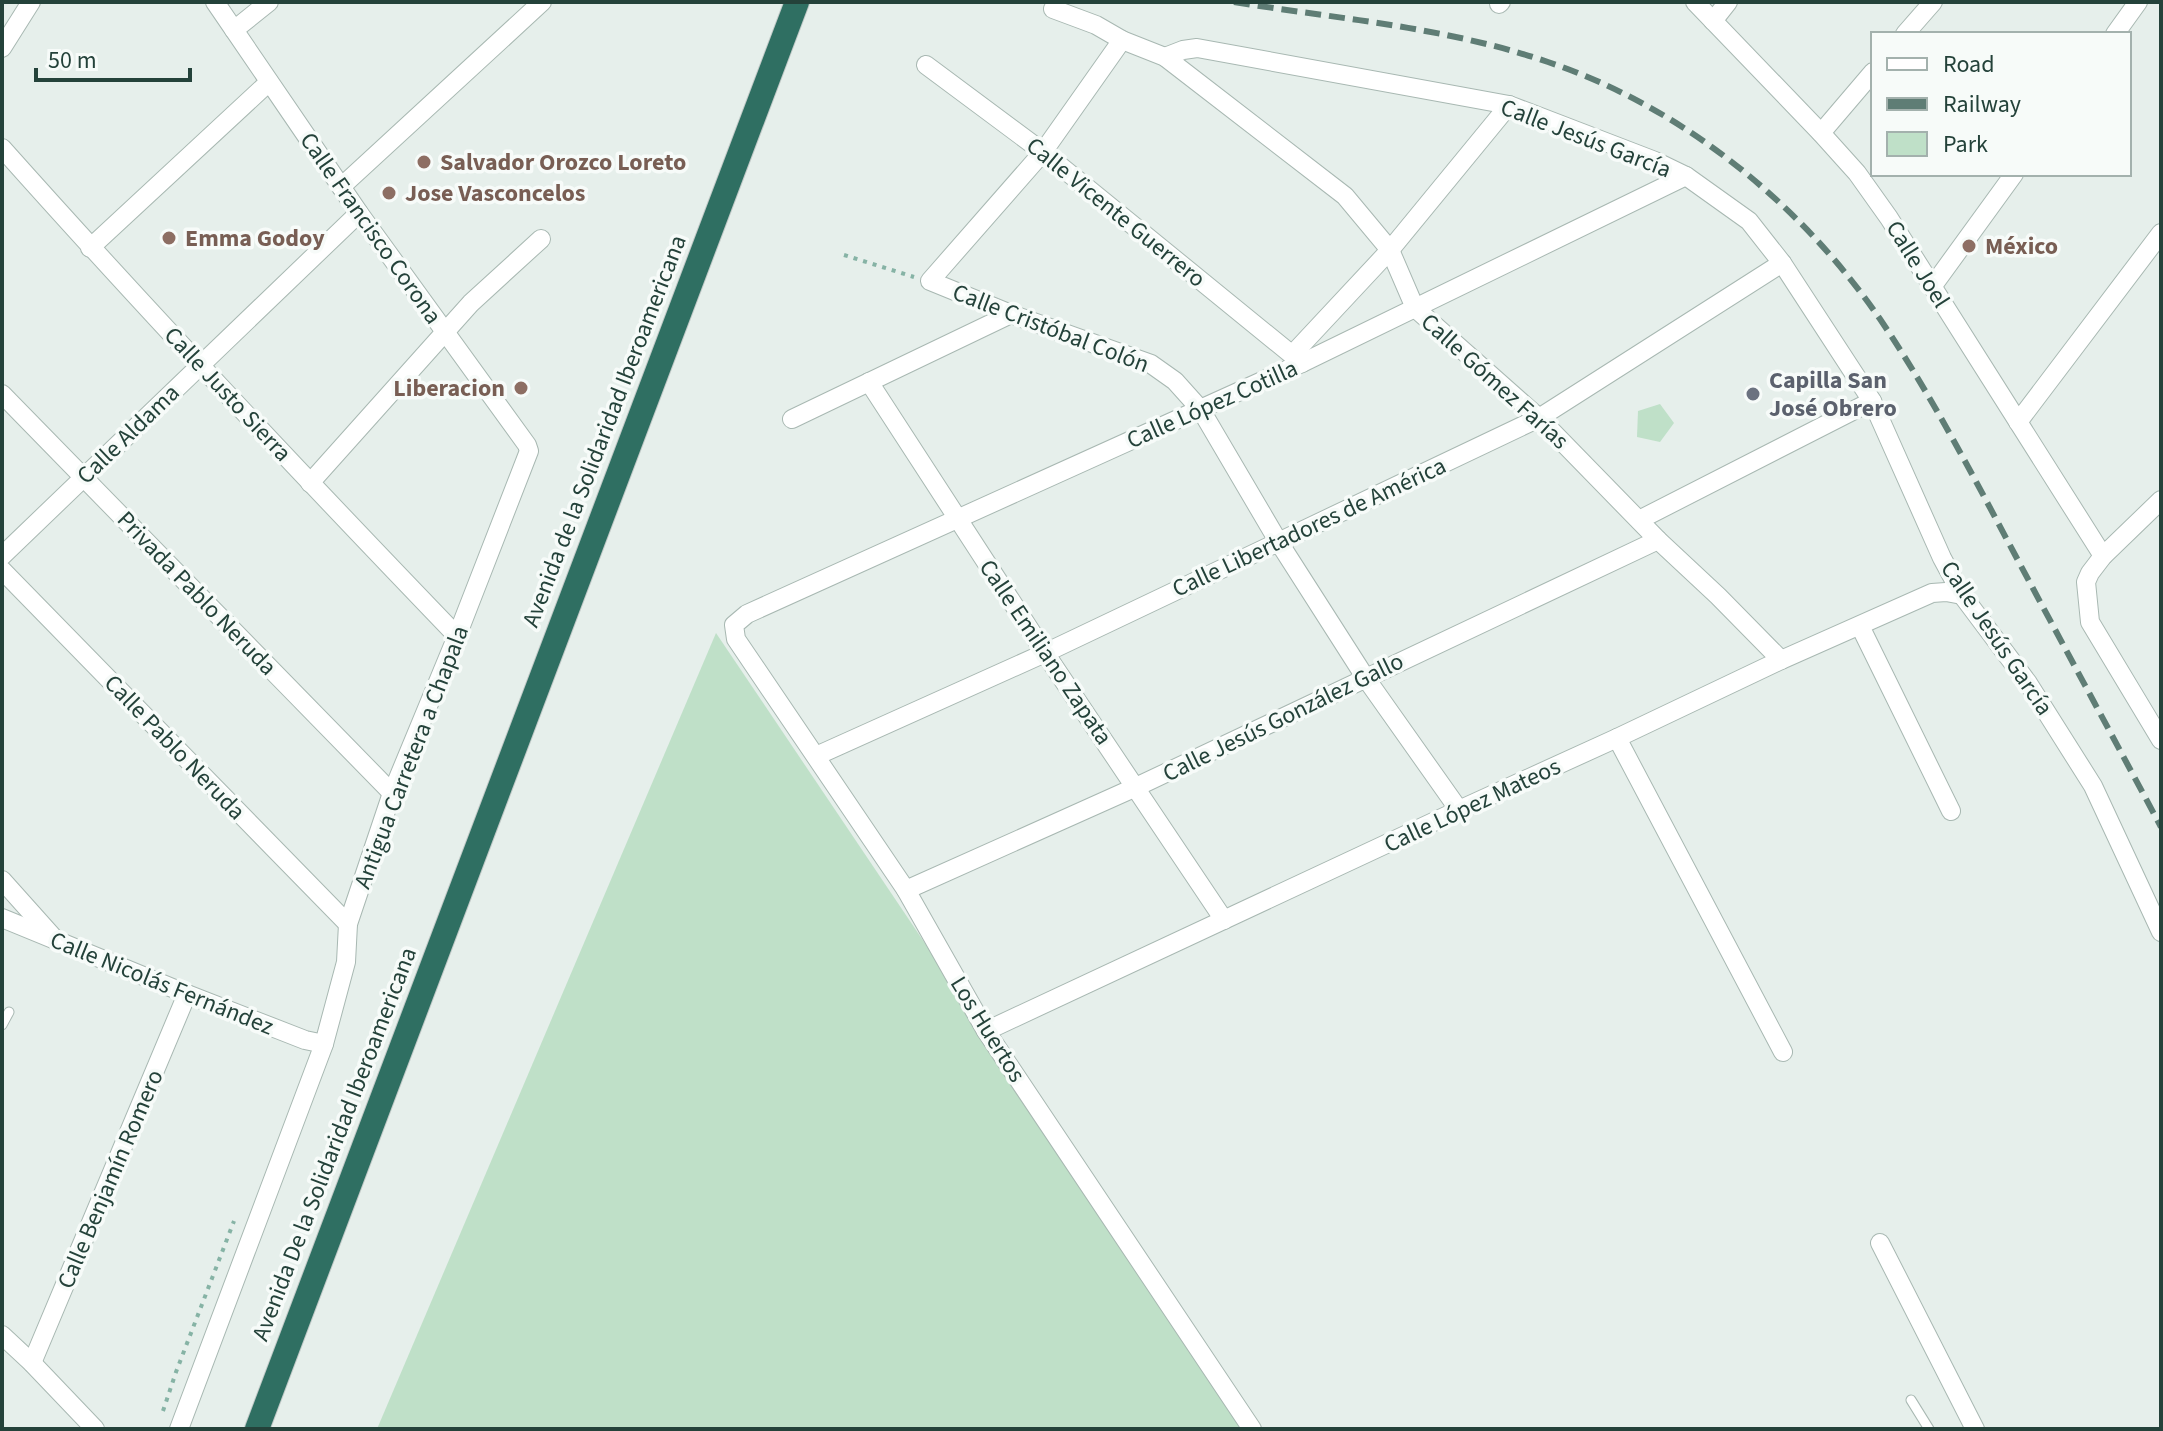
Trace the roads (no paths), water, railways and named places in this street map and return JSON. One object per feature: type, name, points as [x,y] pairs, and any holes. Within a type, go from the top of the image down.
[{"type":"highway","name":"Avenida de la Solidaridad Iberoamericana","points":[[464,879],[797,2]]},
{"type":"highway","name":"Avenida De la Solidaridad Iberoamericana","points":[[257,1429],[464,879]]},
{"type":"street","name":"Calle Francisco Corona","points":[[215,2],[359,213],[529,451]]},
{"type":"street","points":[[234,30],[269,2]]},
{"type":"street","points":[[341,187],[542,2]]},
{"type":"street","name":"Calle Joel","points":[[1695,2],[1857,173],[2103,556]]},
{"type":"street","points":[[1713,21],[1728,2]]},
{"type":"street","points":[[1907,32],[1933,2]]},
{"type":"street","points":[[2116,32],[2138,2]]},
{"type":"street","points":[[2,48],[24,6]]},
{"type":"street","name":"Calle Gómez Farías","points":[[1053,9],[1165,57],[1345,196],[1390,250],[1415,308],[1539,418],[1781,660]]},
{"type":"street","points":[[1043,152],[1122,40]]},
{"type":"street","name":"Calle Jesús García","points":[[1165,57],[1197,48],[1509,105],[1655,161],[1686,176],[1749,221],[1782,263],[1872,401],[1942,558],[1962,595],[2028,683],[2093,786],[2161,932]]},
{"type":"street","name":"Calle Vicente Guerrero","points":[[926,65],[1043,152],[1297,359]]},
{"type":"street","points":[[1821,133],[1871,74]]},
{"type":"street","points":[[90,248],[269,82]]},
{"type":"street","points":[[1297,359],[1509,105]]},
{"type":"street","name":"Calle Justo Sierra","points":[[2,148],[90,248],[457,636]]},
{"type":"street","name":"Calle Cristóbal Colón","points":[[1043,152],[930,281],[1011,314],[1151,364],[1175,381],[1201,410],[1278,541],[1365,677],[1459,810]]},
{"type":"street","name":"Calle López Cotilla","points":[[734,625],[747,614],[1201,410],[1297,359],[1415,308],[1686,176]]},
{"type":"street","points":[[1932,287],[2013,176]]},
{"type":"street","name":"Calle Aldama","points":[[2,556],[359,213]]},
{"type":"street","points":[[2018,422],[2161,233]]},
{"type":"street","points":[[310,483],[471,303],[541,239]]},
{"type":"street","name":"Calle Libertadores de América","points":[[816,756],[1045,653],[1539,418],[1782,263]]},
{"type":"street","points":[[792,419],[1011,314]]},
{"type":"street","name":"Calle Emiliano Zapata","points":[[869,382],[1224,920]]},
{"type":"street","name":"Privada Pablo Neruda","points":[[2,394],[392,793]]},
{"type":"street","points":[[1639,520],[1872,401]]},
{"type":"street","name":"Antigua Carretera a Chapala","points":[[179,1429],[324,1044],[346,962],[348,924],[392,793],[529,451]]},
{"type":"street","points":[[2161,500],[2103,556],[2086,582],[2090,622],[2161,740]]},
{"type":"street","name":"Calle Jesús González Gallo","points":[[906,890],[1136,787],[1658,540]]},
{"type":"street","name":"Calle Pablo Neruda","points":[[2,570],[348,924]]},
{"type":"street","name":"Calle López Mateos","points":[[986,1031],[1781,660],[1932,593],[1962,595]]},
{"type":"street","name":"Los Huertos","points":[[734,625],[736,639],[906,890],[986,1031],[1252,1429]]},
{"type":"street","points":[[1860,626],[1951,811]]},
{"type":"street","points":[[1617,738],[1783,1052]]},
{"type":"street","points":[[2,880],[58,942]]},
{"type":"street","name":"Calle Nicolás Fernández","points":[[2,918],[187,994],[305,1040],[324,1044]]},
{"type":"street","name":"Calle Benjamín Romero","points":[[32,1363],[187,994]]},
{"type":"street","points":[[1880,1243],[1975,1429]]},
{"type":"street","points":[[2,1335],[95,1429]]},
{"type":"lane","points":[[2,1025],[9,1012]]},
{"type":"lane","points":[[1911,1400],[1929,1429]]},
{"type":"railway","points":[[1234,2],[1432,32],[1548,62],[1597,81],[1645,105],[1734,164],[1775,199],[1848,276],[1916,375],[1966,462],[2161,827]]},
{"type":"place","name":"Salvador Orozco Loreto","points":[[424,162]]},
{"type":"place","name":"Jose Vasconcelos","points":[[389,193]]},
{"type":"place","name":"Emma Godoy","points":[[169,238]]},
{"type":"place","name":"México","points":[[1969,246]]},
{"type":"place","name":"Liberacion","points":[[521,388]]},
{"type":"place","name":"Capilla San José Obrero","points":[[1753,394]]}]
